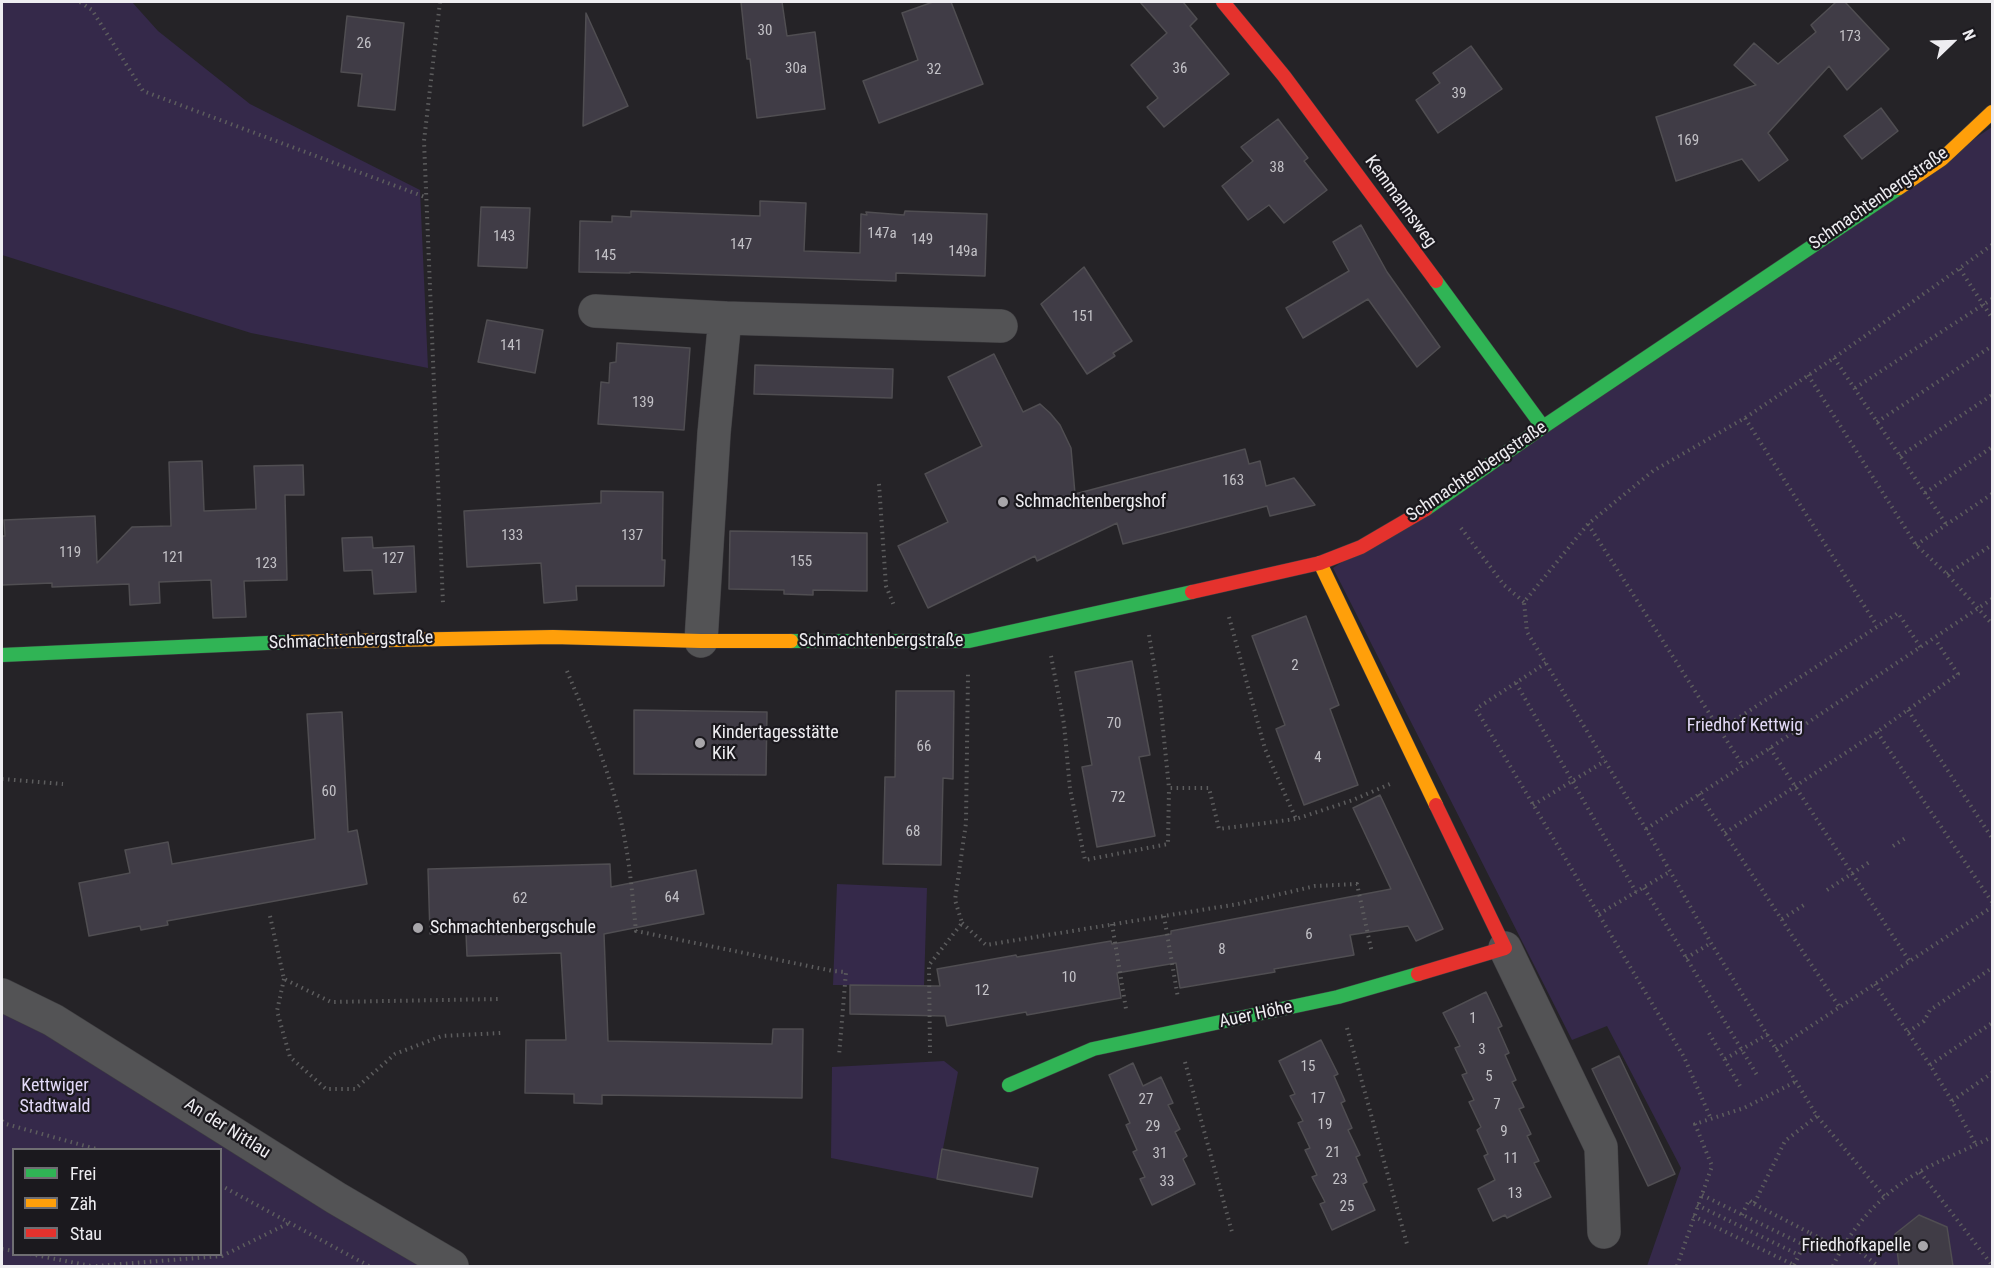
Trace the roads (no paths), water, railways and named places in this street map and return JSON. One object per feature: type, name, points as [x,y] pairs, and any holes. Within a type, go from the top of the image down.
[{"type":"street","name":"Kemmannsweg","points":[[1223,2],[1284,76],[1543,427]]},
{"type":"street","name":"Schmachtenbergstraße","points":[[2,655],[267,643],[445,638],[969,641],[1320,563],[1361,547],[1440,501],[1543,427],[1942,159],[1992,112]]},
{"type":"street","points":[[595,311],[725,318],[1001,326]]},
{"type":"street","points":[[701,641],[713,443],[725,318]]},
{"type":"street","points":[[1320,563],[1601,1147],[1604,1232]]},
{"type":"street","name":"Auer Höhe","points":[[1009,1085],[1093,1049],[1338,997],[1505,948]]},
{"type":"street","name":"An der Nittlau","points":[[2,995],[52,1020],[336,1198],[452,1266]]},
{"type":"place","name":"Schmachtenbergshof","points":[[1003,502]]},
{"type":"place","name":"Kindertagesstätte KiK","points":[[700,743]]},
{"type":"place","name":"Schmachtenbergschule","points":[[418,928]]},
{"type":"place","name":"Friedhofkapelle","points":[[1923,1246]]},
{"type":"park label","name":"Friedhof Kettwig","points":[[1745,726]]},
{"type":"park label","name":"Kettwiger Stadtwald","points":[[55,1096]]}]
